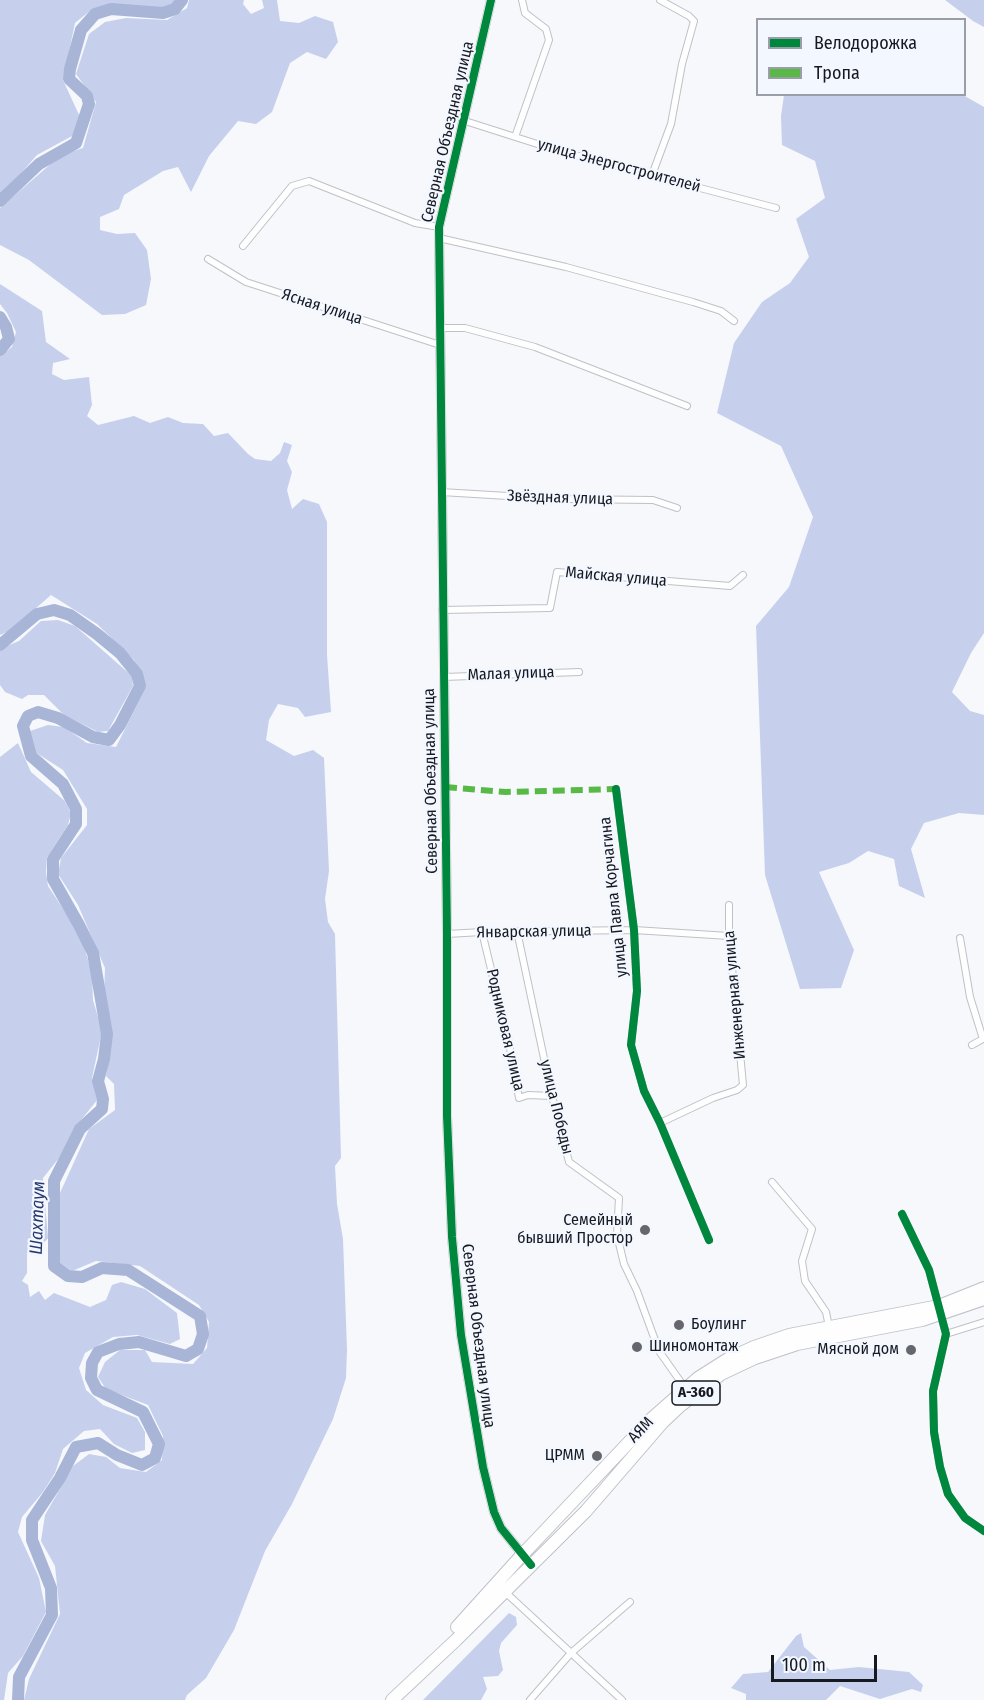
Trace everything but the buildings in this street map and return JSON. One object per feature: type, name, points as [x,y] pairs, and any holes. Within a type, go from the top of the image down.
[{"type":"highway","name":"АЯМ","points":[[435,1658],[449,1636],[522,1555],[656,1414],[685,1388],[728,1359],[789,1335],[940,1311],[984,1288]]},
{"type":"highway","name":"АЯМ","points":[[392,1700],[586,1511],[662,1423],[722,1374],[755,1358],[797,1344],[882,1329],[984,1299]]},
{"type":"street","name":"Северная Объездная улица","points":[[491,0],[439,227],[447,1116],[452,1237],[461,1335],[488,1492],[501,1528],[531,1565]]},
{"type":"street","points":[[515,137],[549,40],[546,29],[525,13],[522,0]]},
{"type":"street","points":[[652,175],[671,124],[682,64],[694,21],[660,0]]},
{"type":"street","name":"улица Энергостроителей","points":[[462,120],[515,137],[776,208]]},
{"type":"street","points":[[243,246],[292,186],[309,181],[416,223],[439,227]]},
{"type":"street","points":[[439,238],[566,267],[693,302],[721,311],[734,321]]},
{"type":"street","name":"Ясная улица","points":[[208,259],[246,282],[440,345]]},
{"type":"street","points":[[440,328],[465,328],[536,347],[687,406]]},
{"type":"street","name":"Звёздная улица","points":[[441,492],[558,499],[653,500],[677,508]]},
{"type":"street","name":"Майская улица","points":[[442,610],[550,608],[557,572],[729,586],[743,575]]},
{"type":"street","name":"Малая улица","points":[[444,677],[579,672]]},
{"type":"street","name":"улица Павла Корчагина","points":[[616,789],[634,930],[637,991],[631,1045],[644,1091],[660,1123],[709,1240]]},
{"type":"street","name":"Инженерная улица","points":[[660,1123],[743,1085],[729,936],[729,905]]},
{"type":"street","name":"Январская улица","points":[[447,934],[634,930],[729,936]]},
{"type":"street","name":"улица Победы","points":[[517,931],[552,1096],[569,1162],[619,1198],[617,1235],[624,1264],[637,1291],[659,1351],[685,1388]]},
{"type":"street","name":"Родниковая улица","points":[[482,932],[509,1043],[519,1098],[528,1095],[552,1096]]},
{"type":"street","points":[[960,938],[970,996],[983,1039],[972,1045]]},
{"type":"street","points":[[772,1182],[812,1229],[802,1262],[805,1281],[826,1312],[829,1327]]},
{"type":"street","points":[[902,1214],[929,1270],[946,1334],[933,1391],[934,1431],[940,1467],[948,1494],[965,1518],[984,1531]]},
{"type":"street","points":[[946,1334],[984,1322]]},
{"type":"street","points":[[504,1591],[621,1700]]},
{"type":"street","points":[[530,1700],[571,1653],[630,1602]]},
{"type":"shaded area","points":[[0,0],[175,0],[172,5],[162,10],[111,6],[91,10],[75,23],[63,80],[80,117],[72,136],[37,155],[0,195]]},
{"type":"shaded area","points":[[189,0],[244,0],[243,4],[251,14],[264,8],[262,0],[277,0],[280,21],[299,23],[315,16],[333,22],[338,42],[326,59],[307,52],[290,63],[272,112],[256,124],[238,121],[209,156],[191,192],[178,167],[163,171],[124,195],[119,209],[100,217],[100,230],[117,234],[135,233],[147,250],[151,279],[146,305],[125,314],[102,315],[29,260],[0,245],[0,208],[61,155],[83,148],[96,102],[76,74],[89,34],[105,22],[126,18],[167,20],[187,8]]},
{"type":"shaded area","points":[[945,0],[984,0],[984,27],[973,21]]},
{"type":"shaded area","points":[[784,96],[965,96],[984,107],[984,633],[971,653],[952,692],[970,711],[984,715],[984,815],[959,813],[924,823],[911,849],[925,898],[899,886],[894,859],[868,851],[849,863],[819,872],[854,950],[841,988],[800,989],[765,875],[756,626],[789,587],[813,517],[781,446],[717,413],[734,343],[762,302],[790,283],[809,257],[796,219],[825,198],[815,161],[782,145],[781,116]]},
{"type":"shaded area","points":[[0,284],[42,311],[46,342],[70,359],[53,363],[52,374],[64,380],[89,377],[92,405],[87,416],[98,425],[134,416],[150,423],[168,417],[183,423],[203,424],[214,436],[228,433],[255,459],[271,461],[280,453],[284,442],[292,445],[287,461],[292,472],[287,490],[292,509],[303,499],[319,504],[327,522],[327,655],[331,712],[305,717],[298,708],[278,704],[269,720],[266,740],[294,756],[313,750],[324,758],[329,871],[325,899],[328,922],[335,934],[341,1158],[335,1166],[337,1204],[343,1239],[346,1378],[333,1419],[292,1504],[265,1551],[234,1630],[206,1678],[187,1695],[185,1700],[24,1700],[29,1679],[60,1614],[55,1566],[41,1541],[45,1515],[73,1466],[89,1454],[106,1457],[120,1468],[146,1472],[162,1460],[163,1436],[148,1405],[106,1389],[98,1377],[105,1362],[120,1350],[145,1350],[152,1362],[193,1364],[207,1348],[209,1322],[199,1305],[140,1266],[96,1261],[72,1271],[60,1263],[60,1193],[89,1129],[115,1110],[114,1084],[106,1076],[111,1047],[104,994],[105,968],[78,905],[58,874],[61,858],[87,825],[87,809],[63,770],[35,752],[30,731],[48,725],[64,727],[87,743],[116,747],[146,687],[134,660],[97,624],[51,595],[11,630],[0,635],[0,356],[12,347],[16,332],[0,304]]},
{"type":"shaded area","points":[[58,620],[75,626],[132,676],[133,686],[108,731],[98,732],[64,715],[44,695],[28,695],[22,699],[5,692],[0,685],[0,649],[19,641],[41,621]]},
{"type":"shaded area","points":[[18,743],[31,772],[65,801],[71,813],[68,825],[47,857],[46,872],[48,886],[81,936],[92,974],[93,1000],[102,1031],[92,1078],[98,1099],[73,1130],[59,1158],[43,1178],[48,1238],[38,1250],[27,1253],[27,1273],[22,1281],[28,1285],[30,1297],[39,1291],[45,1300],[54,1293],[90,1307],[106,1300],[112,1285],[121,1282],[145,1289],[177,1313],[180,1339],[170,1344],[137,1335],[113,1337],[85,1353],[79,1368],[86,1390],[103,1405],[137,1418],[145,1432],[145,1450],[132,1453],[114,1444],[100,1429],[84,1431],[63,1449],[55,1473],[43,1492],[22,1517],[18,1532],[39,1578],[46,1612],[23,1656],[8,1673],[4,1700],[0,1700],[0,757]]},
{"type":"shaded area","points":[[509,1613],[516,1617],[517,1625],[501,1643],[499,1651],[503,1670],[498,1676],[483,1677],[487,1689],[481,1700],[423,1700]]},
{"type":"shaded area","points":[[801,1633],[804,1647],[830,1670],[859,1667],[909,1672],[923,1685],[921,1692],[912,1689],[880,1699],[840,1686],[826,1700],[746,1700],[746,1694],[731,1688],[743,1674],[768,1672],[796,1636]]},
{"type":"waterway","name":"Шахтаум","points":[[0,201],[39,164],[76,143],[89,104],[87,96],[69,79],[70,69],[81,30],[95,14],[111,9],[163,13],[175,9],[182,0]]},
{"type":"waterway","name":"Шахтаум","points":[[0,317],[9,339],[0,350]]},
{"type":"waterway","name":"Шахтаум","points":[[0,645],[37,614],[54,610],[70,615],[120,653],[137,674],[140,686],[120,725],[109,740],[93,737],[58,718],[38,712],[28,716],[23,726],[31,756],[63,784],[76,809],[76,824],[53,859],[53,879],[93,953],[107,1034],[98,1081],[103,1099],[102,1109],[80,1129],[54,1181],[54,1266],[68,1276],[82,1277],[102,1268],[128,1270],[200,1316],[203,1334],[198,1349],[186,1356],[139,1342],[119,1344],[98,1352],[92,1363],[91,1378],[97,1390],[143,1412],[159,1444],[155,1458],[142,1465],[117,1455],[98,1443],[76,1447],[60,1478],[32,1520],[32,1540],[51,1588],[52,1615],[19,1677],[18,1700]]},
{"type":"marked path","points":[[445,787],[506,792],[616,789]]},
{"type":"cycle path","points":[[491,0],[439,227],[447,1116],[452,1237],[461,1335],[483,1467],[494,1512],[501,1528],[531,1565]]},
{"type":"cycle path","points":[[616,789],[634,930],[637,991],[631,1045],[644,1091],[660,1123],[709,1240]]},
{"type":"cycle path","points":[[902,1214],[929,1270],[946,1334],[933,1391],[934,1432],[940,1467],[948,1494],[965,1518],[984,1531]]},
{"type":"place","name":"Семейный бывший Простор","points":[[645,1230]]},
{"type":"place","name":"Боулинг","points":[[679,1325]]},
{"type":"place","name":"Шиномонтаж","points":[[637,1347]]},
{"type":"place","name":"Мясной дом","points":[[911,1350]]},
{"type":"place","name":"ЦРММ","points":[[597,1456]]}]
